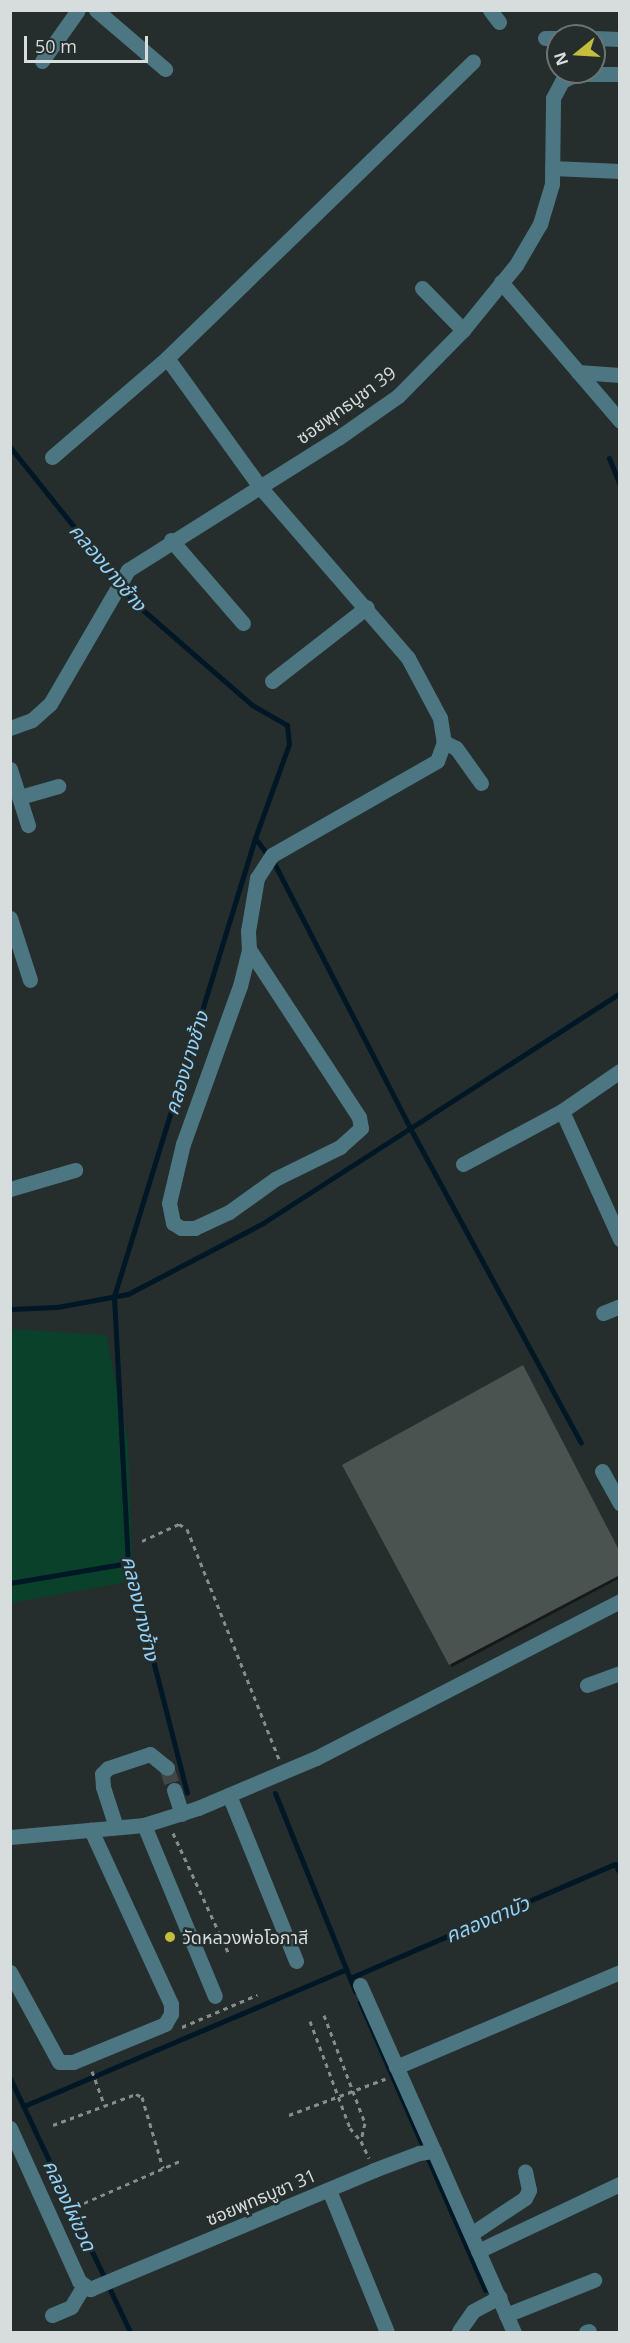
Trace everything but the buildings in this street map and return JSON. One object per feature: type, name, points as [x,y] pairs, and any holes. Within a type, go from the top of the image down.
[{"type":"street","points":[[42,61],[78,10]]},
{"type":"street","points":[[96,10],[165,69]]},
{"type":"street","points":[[52,457],[167,358],[472,62]]},
{"type":"street","name":"ซอยพุทธบูชา 39","points":[[10,728],[32,720],[50,704],[86,647],[110,595],[128,570],[171,540],[260,487],[398,396],[463,330],[501,282],[540,224],[552,168],[553,98],[562,81],[576,74],[620,74]]},
{"type":"street","points":[[552,168],[620,171]]},
{"type":"street","points":[[501,282],[620,421]]},
{"type":"street","points":[[422,288],[463,330]]},
{"type":"street","points":[[167,358],[260,487],[367,607],[408,658],[440,718],[444,742],[437,761],[267,861],[248,931],[249,949],[240,986],[183,1144],[169,1203],[173,1223],[181,1228],[195,1228],[229,1212],[275,1179],[340,1147],[362,1128],[359,1118],[249,949]]},
{"type":"street","points":[[578,372],[620,375]]},
{"type":"street","points":[[171,540],[243,623]]},
{"type":"street","points":[[273,681],[367,607]]},
{"type":"street","points":[[444,742],[456,748],[481,783]]},
{"type":"street","points":[[10,769],[28,825]]},
{"type":"street","points":[[20,796],[58,786]]},
{"type":"street","points":[[10,918],[17,958],[30,980]]},
{"type":"street","points":[[463,1164],[562,1111],[620,1071]]},
{"type":"street","points":[[562,1111],[620,1239]]},
{"type":"street","points":[[10,1189],[75,1170]]},
{"type":"street","points":[[603,1313],[620,1306]]},
{"type":"street","points":[[602,1471],[620,1503]]},
{"type":"street","points":[[10,1837],[144,1825],[174,1817],[284,1772],[620,1601]]},
{"type":"street","points":[[587,1685],[620,1673]]},
{"type":"street","points":[[116,1827],[103,1787],[102,1774],[108,1768],[150,1754],[167,1768]]},
{"type":"street","points":[[174,1790],[174,1817]]},
{"type":"street","points":[[230,1795],[296,1961]]},
{"type":"street","points":[[144,1825],[215,1996]]},
{"type":"street","points":[[10,1972],[59,2062],[73,2062],[165,2024],[171,2004],[91,1830]]},
{"type":"street","points":[[393,2072],[620,1972]]},
{"type":"street","points":[[360,1985],[393,2072],[428,2152],[471,2234],[514,2332]]},
{"type":"street","points":[[11,2131],[91,2287],[71,2307],[52,2315]]},
{"type":"street","name":"ซอยพุทธบูชา 31","points":[[91,2287],[114,2281],[329,2190],[428,2152]]},
{"type":"street","points":[[471,2234],[525,2198],[530,2190],[525,2171]]},
{"type":"street","points":[[478,2251],[620,2184]]},
{"type":"street","points":[[329,2190],[387,2332]]},
{"type":"street","points":[[506,2315],[594,2280]]},
{"type":"street","points":[[459,2331],[473,2311],[499,2297]]},
{"type":"path","points":[[142,1542],[179,1524],[187,1528],[284,1772]]},
{"type":"path","points":[[174,1817],[229,1954]]},
{"type":"path","points":[[165,2024],[184,2027],[257,1995]]},
{"type":"path","points":[[310,2021],[350,2128],[362,2141],[365,2123],[324,2015]]},
{"type":"path","points":[[92,2071],[105,2106]]},
{"type":"path","points":[[289,2115],[339,2097],[393,2072]]},
{"type":"path","points":[[52,2125],[130,2095],[142,2097],[163,2168]]},
{"type":"path","points":[[84,2203],[180,2162]]},
{"type":"green space","points":[[10,1329],[106,1335],[128,1442],[133,1581],[11,1603]]},
{"type":"waterway","name":"คลองบางช้าง","points":[[10,447],[136,604],[252,705],[287,725],[289,744],[255,838],[114,1297],[128,1563],[187,1793]]},
{"type":"waterway","name":"คลองบางช้าง","points":[[609,458],[620,485]]},
{"type":"waterway","points":[[255,838],[274,863],[410,1128],[581,1443]]},
{"type":"waterway","points":[[10,1309],[57,1307],[128,1294],[263,1223],[620,993]]},
{"type":"waterway","points":[[10,1583],[128,1563]]},
{"type":"waterway","points":[[275,1793],[355,1991]]},
{"type":"waterway","name":"คลองตาบัว","points":[[350,1978],[615,1864],[620,1873]]},
{"type":"waterway","points":[[24,2106],[346,1969]]},
{"type":"waterway","points":[[360,2002],[485,2290]]},
{"type":"waterway","name":"คลองไผ่ขวด","points":[[10,2078],[130,2332]]},
{"type":"tunnel","points":[[167,1768],[174,1790]]},
{"type":"place","name":"วัดหลวงพ่อโอภาสี","points":[[170,1937]]}]
